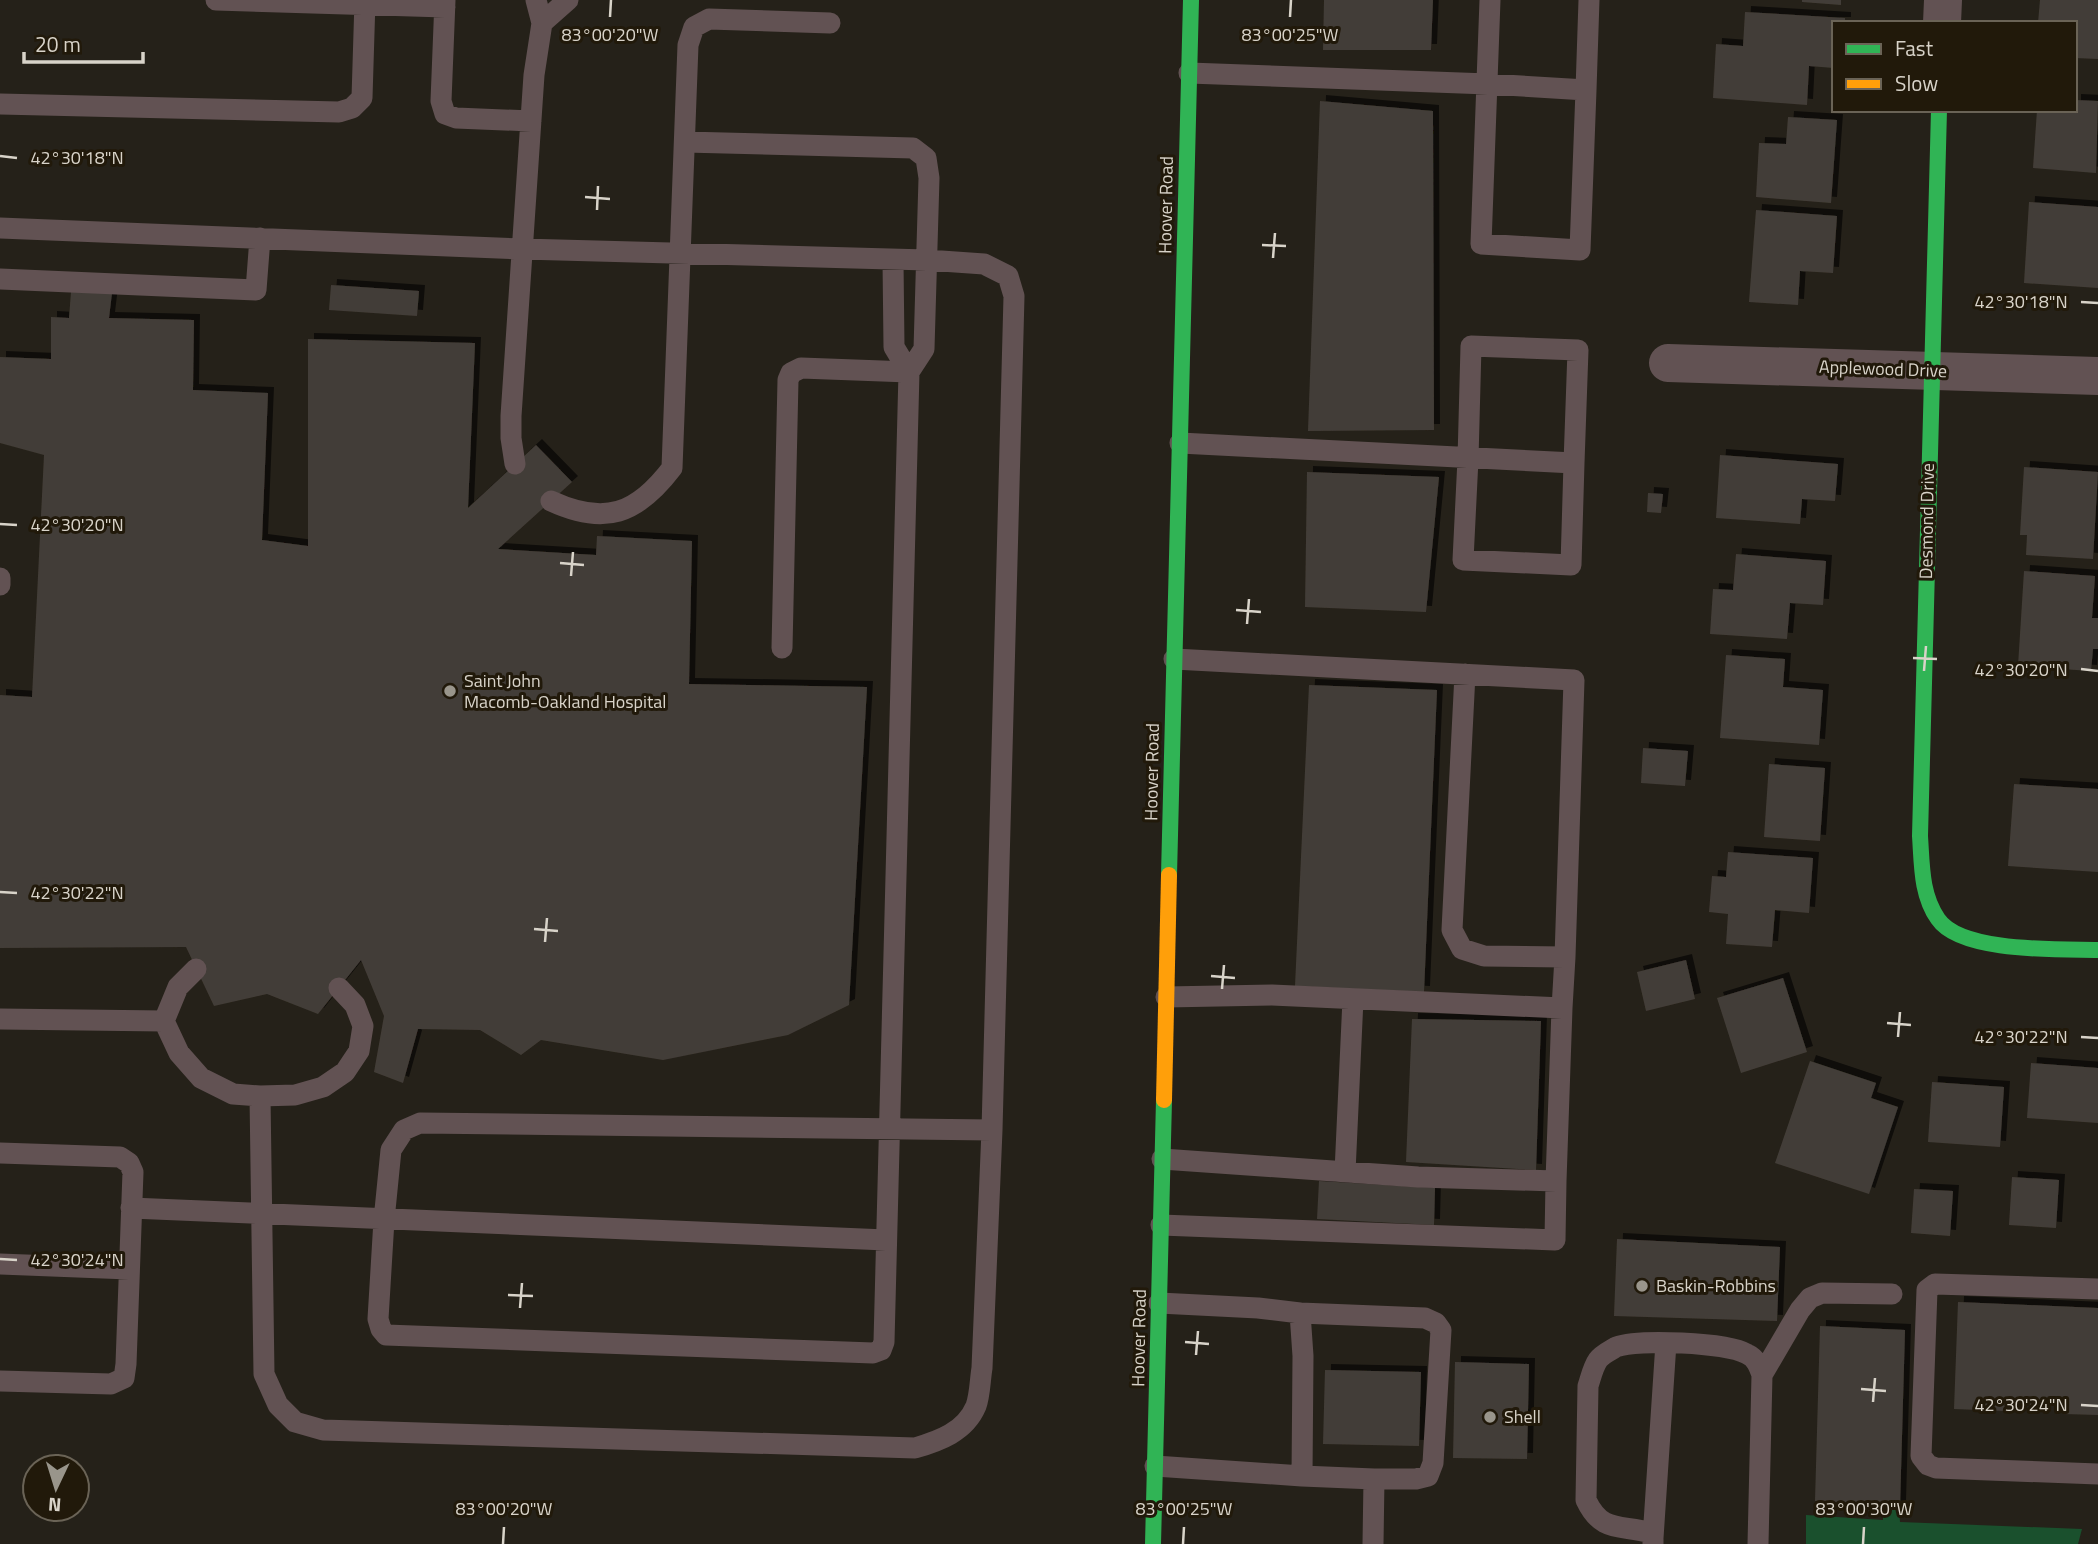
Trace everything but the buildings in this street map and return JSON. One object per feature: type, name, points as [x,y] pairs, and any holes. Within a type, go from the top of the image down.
[{"type":"main road","name":"Hoover Road","points":[[1153,1544],[1191,0]]},
{"type":"main road","name":"Desmond Drive","points":[[1939,112],[1920,836],[1924,881],[1930,906],[1944,928],[1964,938],[2013,947],[2098,950]]},
{"type":"street","points":[[1942,21],[1943,0]]},
{"type":"street","name":"Applewood Drive","points":[[1668,363],[2098,376]]},
{"type":"lane","points":[[216,0],[445,4],[441,101],[445,114],[456,118],[531,121]]},
{"type":"lane","points":[[515,464],[511,416],[534,75],[542,23],[536,0]]},
{"type":"lane","points":[[542,23],[568,0]]},
{"type":"lane","points":[[1490,0],[1481,244],[1580,250],[1589,0]]},
{"type":"lane","points":[[0,104],[339,112],[352,108],[362,98],[365,2]]},
{"type":"lane","points":[[551,501],[589,513],[621,512],[656,489],[672,468],[688,44],[694,27],[709,19],[830,23]]},
{"type":"lane","points":[[1189,73],[1586,90]]},
{"type":"lane","points":[[685,142],[913,148],[926,158],[929,178],[924,349],[909,372],[889,1129],[884,1342],[881,1350],[873,1353],[386,1335],[380,1329],[378,1319],[384,1220],[391,1150],[404,1130],[420,1123],[889,1129],[992,1129]]},
{"type":"lane","points":[[0,228],[522,249],[927,260],[984,264],[1008,276],[1014,296],[992,1129],[982,1368],[976,1406],[962,1428],[937,1442],[915,1448],[323,1430],[295,1422],[278,1405],[264,1374],[260,1096]]},
{"type":"lane","points":[[0,279],[256,290],[260,238]]},
{"type":"lane","points":[[893,261],[894,347],[909,372]]},
{"type":"lane","points":[[1471,346],[1578,349],[1574,463],[1571,565],[1463,560],[1471,346]]},
{"type":"lane","points":[[782,648],[788,380],[791,373],[801,368],[909,372]]},
{"type":"lane","points":[[1180,443],[1574,463]]},
{"type":"lane","points":[[0,578],[0,586]]},
{"type":"lane","points":[[1161,1225],[1555,1240],[1574,680],[1174,659]]},
{"type":"lane","points":[[1465,674],[1452,930],[1462,949],[1484,956],[1565,957]]},
{"type":"lane","points":[[196,969],[178,987],[164,1021],[178,1053],[201,1077],[233,1094],[295,1095],[323,1087],[345,1072],[359,1051],[363,1026],[355,1005],[339,988]]},
{"type":"lane","points":[[1166,997],[1272,995],[1562,1008]]},
{"type":"lane","points":[[1345,1172],[1353,999]]},
{"type":"lane","points":[[0,1019],[164,1021]]},
{"type":"lane","points":[[0,1153],[120,1157],[129,1163],[132,1172],[127,1364],[124,1378],[111,1384],[0,1381]]},
{"type":"lane","points":[[1162,1159],[1418,1177],[1556,1181]]},
{"type":"lane","points":[[131,1208],[887,1240]]},
{"type":"lane","points":[[0,1265],[129,1269]]},
{"type":"lane","points":[[2098,1289],[1935,1284],[1927,1290],[1921,1457],[1928,1465],[1936,1468],[2098,1474]]},
{"type":"lane","points":[[1762,1375],[1800,1310],[1810,1298],[1822,1293],[1892,1294]]},
{"type":"lane","points":[[1155,1466],[1374,1479],[1416,1479],[1428,1476],[1433,1463],[1441,1330],[1436,1323],[1425,1318],[1159,1303]]},
{"type":"lane","points":[[1300,1313],[1303,1356],[1302,1476]]},
{"type":"lane","points":[[1653,1541],[1651,1533],[1604,1524],[1593,1515],[1586,1500],[1588,1385],[1599,1359],[1617,1347],[1640,1343],[1735,1349],[1749,1354],[1756,1362],[1762,1375],[1758,1544]]},
{"type":"lane","points":[[1653,1541],[1666,1343]]},
{"type":"lane","points":[[1373,1544],[1374,1479]]},
{"type":"green space","points":[[1883,1509],[1899,1510],[1900,1522],[2082,1529],[2078,1544],[1806,1544],[1806,1515],[1883,1520]]},
{"type":"traffic: fast","points":[[1169,875],[1191,0]]},
{"type":"traffic: fast","points":[[1939,112],[1920,836],[1923,879],[1928,900],[1938,919],[1950,930],[1967,938],[2012,947],[2098,950]]},
{"type":"traffic: fast","points":[[1153,1544],[1164,1100]]},
{"type":"traffic: slow","points":[[1164,1100],[1169,875]]},
{"type":"place","name":"Saint John Macomb-Oakland Hospital","points":[[450,691]]},
{"type":"place","name":"Baskin-Robbins","points":[[1642,1286]]},
{"type":"place","name":"Shell","points":[[1490,1417]]}]
